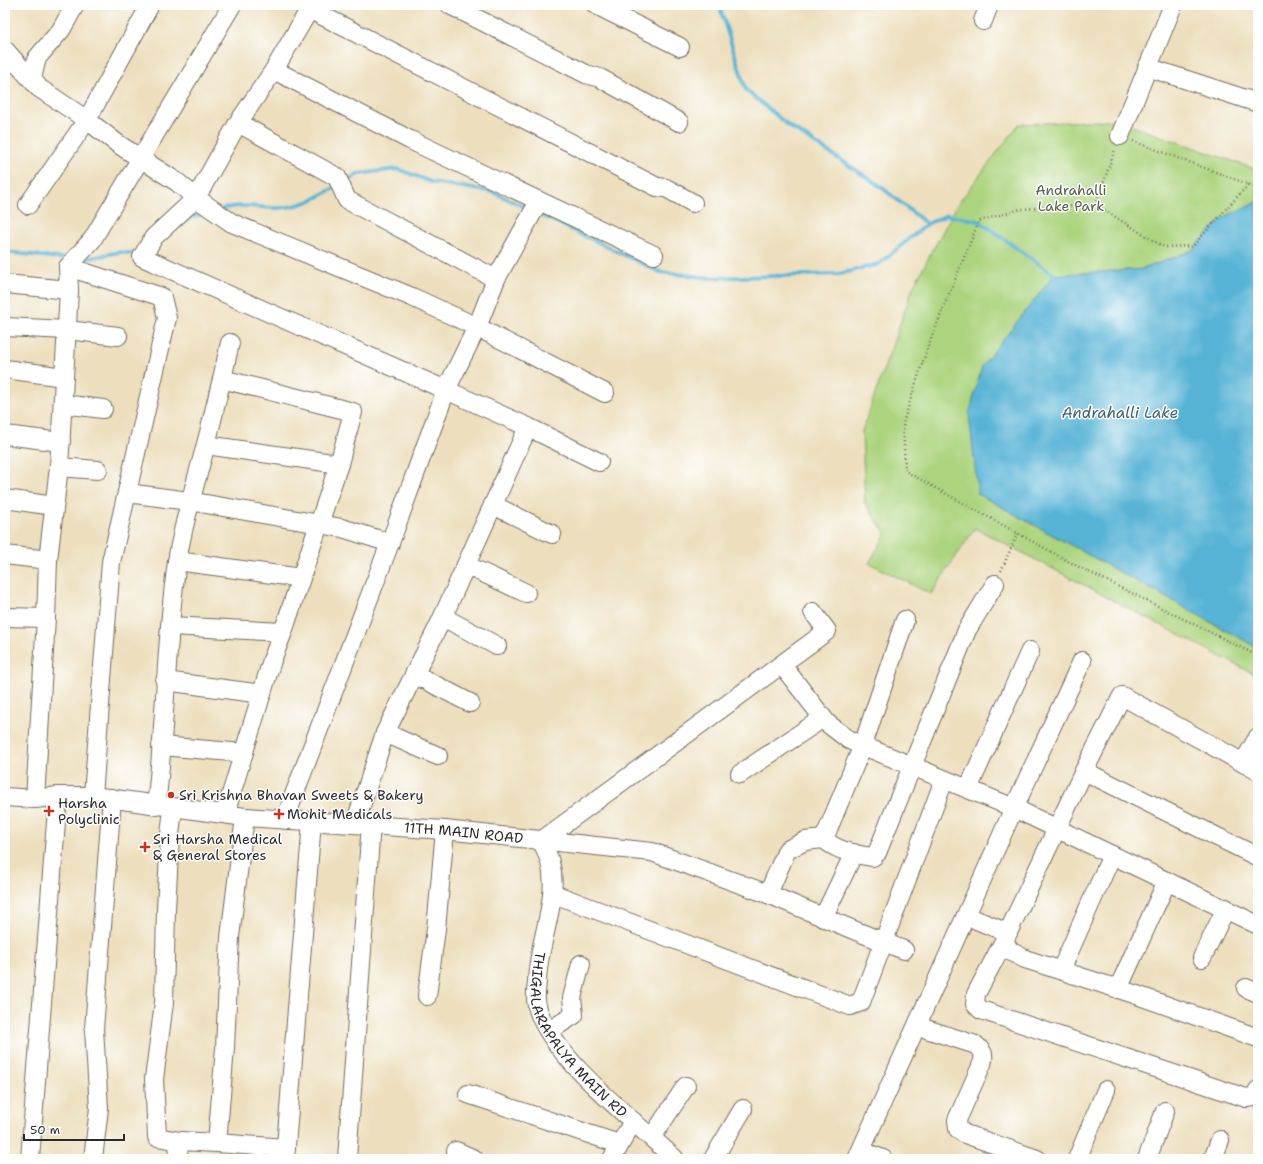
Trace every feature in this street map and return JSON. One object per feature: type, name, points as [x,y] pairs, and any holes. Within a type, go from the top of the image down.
[{"type":"street","points":[[39,88],[32,78],[37,58],[61,30],[75,5]]},
{"type":"street","points":[[28,205],[87,120],[150,5]]},
{"type":"street","points":[[35,799],[48,560],[61,442],[69,290],[68,267],[92,240],[232,5]]},
{"type":"street","points":[[450,5],[586,74],[600,78],[679,122]]},
{"type":"street","points":[[596,5],[680,47]]},
{"type":"street","points":[[1120,136],[1147,67],[1174,5]]},
{"type":"street","points":[[599,462],[528,427],[446,390],[142,257],[154,237],[196,198],[238,123],[274,70],[311,7],[657,187],[666,188],[693,203]]},
{"type":"street","points":[[5,50],[39,88],[87,120],[118,144],[142,158],[177,182],[196,198],[232,223],[412,297],[477,327],[605,393]]},
{"type":"street","points":[[1147,67],[1258,103]]},
{"type":"street","points":[[274,70],[410,140],[535,208],[654,255]]},
{"type":"street","points":[[238,123],[338,177],[348,200],[496,279]]},
{"type":"street","points":[[286,820],[292,800],[390,543],[446,390],[477,327],[496,279],[535,208]]},
{"type":"street","points":[[68,267],[162,297],[167,318],[111,562],[93,796]]},
{"type":"street","points":[[5,284],[69,290]]},
{"type":"street","points":[[5,327],[67,330],[118,336]]},
{"type":"street","points":[[156,806],[165,681],[177,561],[189,501],[206,445],[230,343]]},
{"type":"street","points":[[5,369],[64,376]]},
{"type":"street","points":[[222,379],[353,412],[339,464],[320,524],[284,632],[272,660],[225,814]]},
{"type":"street","points":[[62,404],[103,409]]},
{"type":"street","points":[[347,1159],[363,824],[385,733],[443,617],[528,427]]},
{"type":"street","points":[[5,435],[61,442]]},
{"type":"street","points":[[206,445],[339,464]]},
{"type":"street","points":[[59,467],[98,470]]},
{"type":"street","points":[[127,493],[189,501],[342,528],[390,543]]},
{"type":"street","points":[[5,500],[54,506]]},
{"type":"street","points":[[493,505],[552,534]]},
{"type":"street","points":[[5,555],[48,560]]},
{"type":"street","points":[[177,561],[301,578]]},
{"type":"street","points":[[466,565],[526,593]]},
{"type":"street","points":[[768,894],[787,850],[805,841],[824,839],[831,844],[854,853],[873,857],[877,852],[967,630],[995,584]]},
{"type":"street","points":[[541,841],[828,631],[813,612]]},
{"type":"street","points":[[5,617],[46,618]]},
{"type":"street","points":[[443,617],[497,646]]},
{"type":"street","points":[[824,839],[863,745],[905,620]]},
{"type":"street","points":[[170,626],[284,632]]},
{"type":"street","points":[[968,789],[1030,651]]},
{"type":"street","points":[[883,1159],[859,1155],[1014,808],[1082,661]]},
{"type":"street","points":[[782,665],[827,724],[848,740],[1014,808],[1226,908],[1258,925]]},
{"type":"street","points":[[414,674],[470,703]]},
{"type":"street","points":[[165,681],[262,694]]},
{"type":"street","points":[[1258,737],[1250,767],[1122,696],[1056,829],[1006,937],[976,994],[975,1004],[981,1010],[1246,1098],[1254,1097],[1258,1090]]},
{"type":"street","points":[[740,774],[823,718]]},
{"type":"street","points":[[385,733],[438,756]]},
{"type":"street","points":[[161,746],[244,753]]},
{"type":"street","points":[[1084,771],[1258,857]]},
{"type":"street","points":[[554,894],[850,1006],[861,1002],[944,780]]},
{"type":"street","points":[[30,1159],[58,796]]},
{"type":"street","name":"11TH MAIN ROAD","points":[[7,802],[58,796],[93,796],[156,806],[245,817],[445,830],[652,852],[768,894],[823,918],[904,950]]},
{"type":"street","points":[[93,1159],[99,1108],[94,1029],[112,798]]},
{"type":"street","points":[[174,808],[170,835],[164,1003],[154,1079],[157,1137],[286,1153],[312,821]]},
{"type":"street","points":[[217,1144],[225,1048],[230,936],[245,817]]},
{"type":"street","points":[[428,996],[445,830]]},
{"type":"street","name":"THIGALARAPALYA MAIN RD","points":[[541,841],[548,852],[553,871],[554,894],[537,962],[537,1005],[544,1024],[570,1061],[675,1159]]},
{"type":"street","points":[[823,918],[854,853]]},
{"type":"street","points":[[1061,970],[1112,855]]},
{"type":"street","points":[[1118,989],[1167,881]]},
{"type":"street","points":[[1202,958],[1226,908]]},
{"type":"street","points":[[974,919],[1006,937],[1010,951],[1025,959],[1118,989],[1258,1038]]},
{"type":"street","points":[[549,1031],[574,1015],[572,998],[582,964]]},
{"type":"street","points":[[917,1026],[976,1045],[983,1051],[984,1056],[982,1064],[957,1120],[958,1129],[965,1134],[1037,1159]]},
{"type":"street","points":[[652,1136],[686,1086]]},
{"type":"street","points":[[1077,1159],[1106,1090]]},
{"type":"street","points":[[468,1094],[616,1151],[633,1121]]},
{"type":"street","points":[[712,1159],[743,1109]]},
{"type":"street","points":[[1147,1159],[1165,1111]]},
{"type":"street","points":[[1214,1159],[1220,1140]]},
{"type":"street","points":[[177,1159],[180,1141]]},
{"type":"street","points":[[456,1151],[474,1159]]},
{"type":"path","points":[[1096,205],[1120,136],[1258,188]]},
{"type":"path","points":[[1248,185],[1193,246],[1164,247],[1096,205],[1021,209],[979,221],[928,346],[903,423],[905,471],[1018,532],[1077,566],[1258,656]]},
{"type":"path","points":[[995,584],[1018,532]]},
{"type":"green space","name":"Andrahalli Lake Park","points":[[1115,120],[1258,170],[1258,202],[1224,217],[1191,251],[1143,269],[1054,275],[978,494],[1258,648],[1258,676],[975,528],[931,594],[869,563],[886,534],[865,503],[862,431],[913,287],[957,205],[1019,124]]},
{"type":"water","name":"Andrahalli Lake","points":[[1258,202],[1258,648],[978,494],[969,414],[982,366],[1054,275],[1143,269],[1191,251],[1224,217]]},
{"type":"waterway","points":[[719,5],[746,90],[789,126],[880,186],[927,224],[947,215],[979,221],[1054,275],[1056,279]]},
{"type":"waterway","points":[[344,183],[358,174],[398,169],[431,182],[493,192],[529,209]]},
{"type":"waterway","points":[[222,209],[237,206],[278,208],[294,206],[315,198],[336,187]]},
{"type":"waterway","points":[[180,225],[189,218],[208,213]]},
{"type":"waterway","points":[[537,213],[660,272],[711,278],[839,274],[879,264],[927,224]]},
{"type":"waterway","points":[[5,252],[68,259]]},
{"type":"waterway","points":[[81,260],[119,252],[139,254]]},
{"type":"place","name":"Sri Krishna Bhavan Sweets & Bakery","points":[[171,795]]},
{"type":"place","name":"Harsha Polyclinic","points":[[49,811]]},
{"type":"place","name":"Mohit Medicals","points":[[279,814]]},
{"type":"place","name":"Sri Harsha Medical & General Stores","points":[[145,847]]}]
